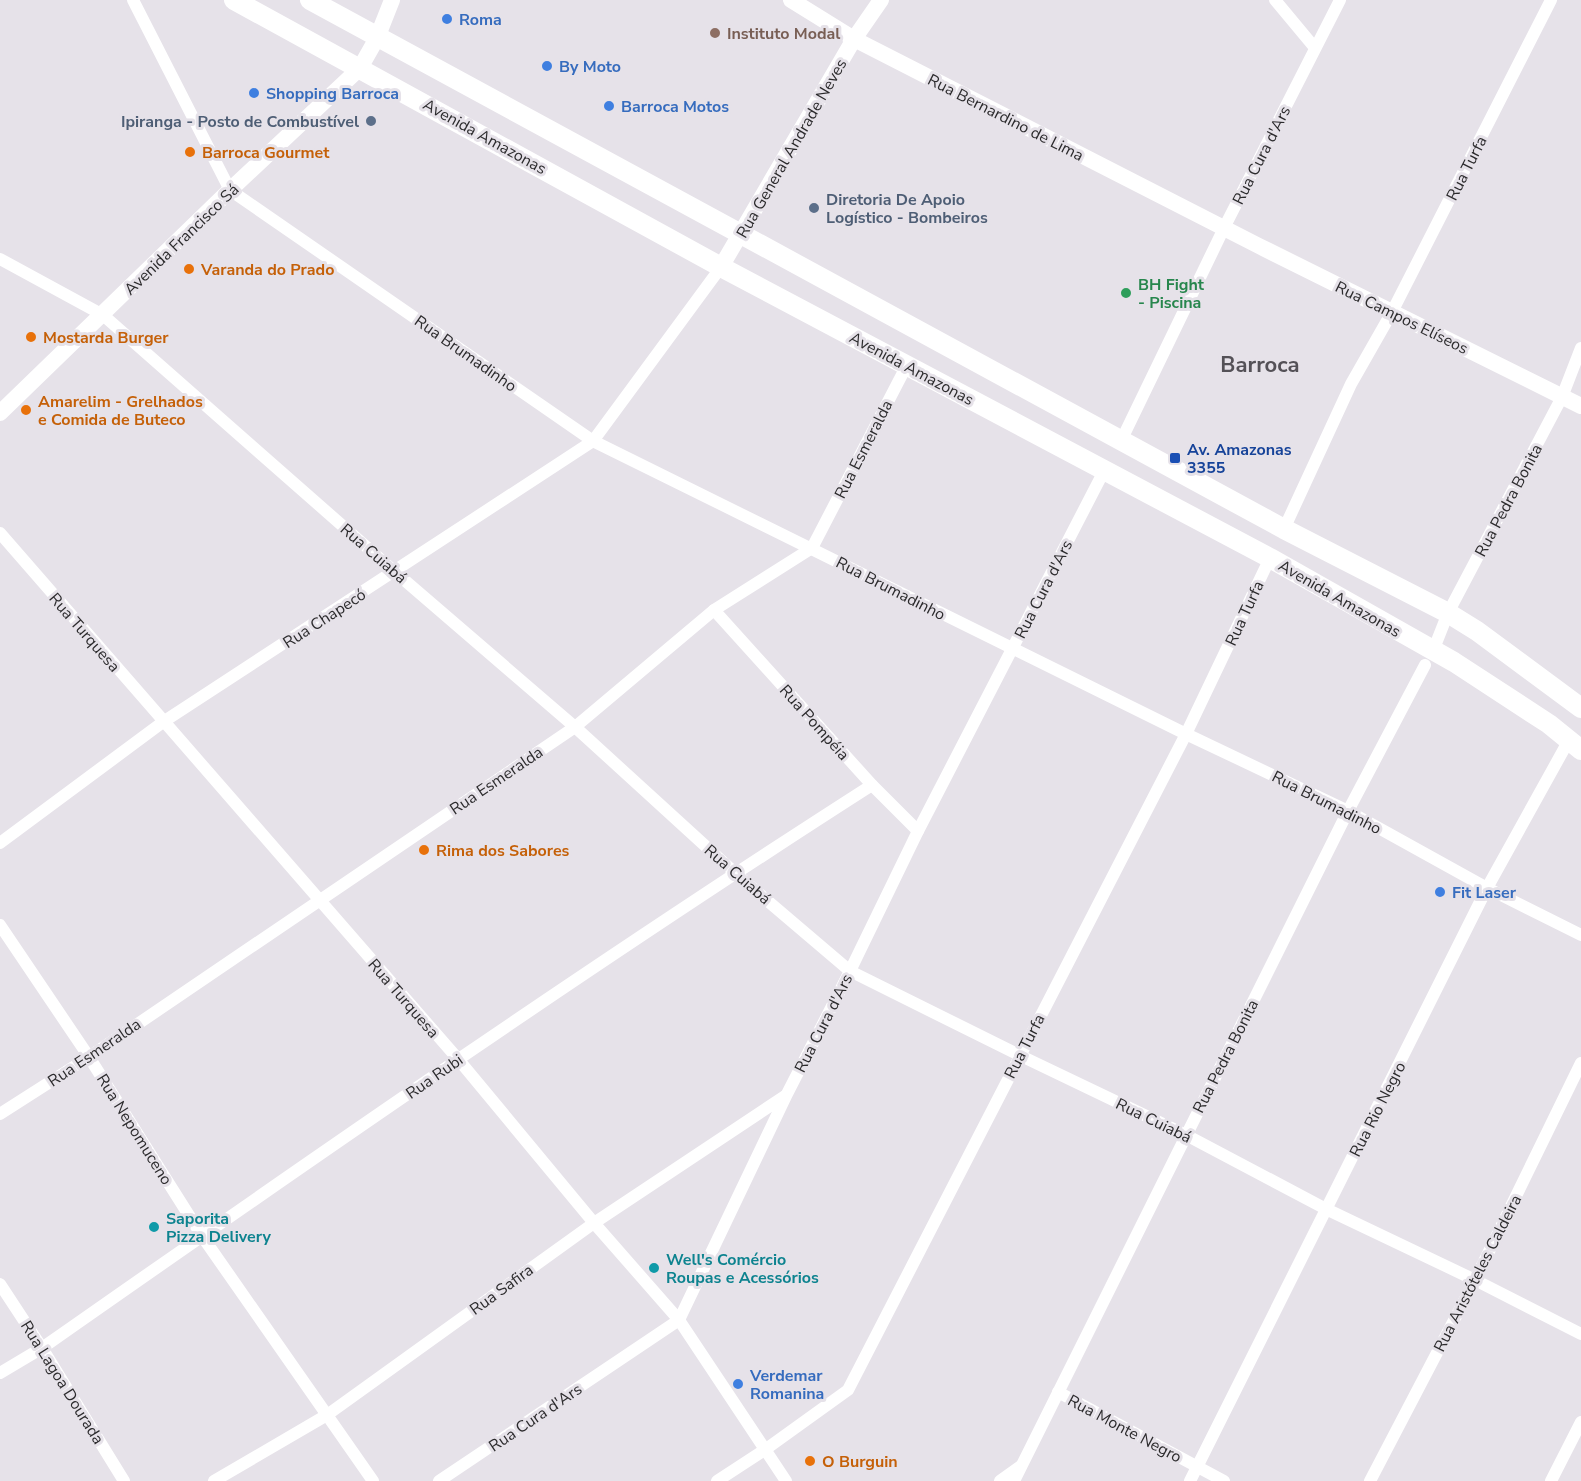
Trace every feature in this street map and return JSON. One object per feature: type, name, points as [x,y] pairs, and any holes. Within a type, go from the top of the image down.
[{"type":"main road","name":"Avenida Amazonas","points":[[234,0],[721,267],[1270,558],[1430,658],[1549,724],[1575,745]]},
{"type":"main road","name":"Avenida Amazonas","points":[[310,0],[1120,441],[1448,613],[1477,631],[1580,706]]},
{"type":"street","points":[[133,0],[230,190]]},
{"type":"street","name":"Avenida Francisco Sá","points":[[0,413],[230,190],[360,68],[377,38],[392,0]]},
{"type":"street","name":"Rua Bernardino de Lima","points":[[791,0],[854,39],[1224,228]]},
{"type":"street","name":"Rua General Andrade Neves","points":[[721,267],[854,39],[881,0]]},
{"type":"street","points":[[1275,0],[1315,48]]},
{"type":"street","name":"Rua Cura d'Ars","points":[[1120,441],[1224,228],[1340,0]]},
{"type":"street","name":"Rua Turfa","points":[[1284,529],[1351,384],[1392,312],[1551,0]]},
{"type":"street","name":"Rua Brumadinho","points":[[230,190],[593,441],[1012,649],[1348,811],[1487,888],[1581,935]]},
{"type":"street","name":"Rua Campos Elíseos","points":[[1224,228],[1581,406]]},
{"type":"street","name":"Rua Cuiabá","points":[[0,259],[103,315],[575,727],[735,873],[850,971],[1186,1135],[1326,1209],[1475,1280],[1581,1334]]},
{"type":"street","name":"Rua Chapecó","points":[[0,843],[163,722],[593,441],[721,267]]},
{"type":"street","name":"Rua Pedra Bonita","points":[[1014,1481],[1348,811],[1430,658],[1448,613],[1562,396],[1581,348]]},
{"type":"street","name":"Rua Esmeralda","points":[[0,1114],[89,1057],[575,727],[714,610],[812,548],[907,365]]},
{"type":"street","name":"Rua Cura d'Ars","points":[[439,1481],[678,1320],[918,831],[1104,471]]},
{"type":"street","name":"Rua Turquesa","points":[[0,533],[458,1059],[678,1320],[786,1481]]},
{"type":"street","name":"Rua Turfa","points":[[717,1481],[848,1390],[1186,734],[1270,558]]},
{"type":"street","name":"Rua Pompéia","points":[[714,610],[872,785],[918,831]]},
{"type":"street","name":"Rua Rio Negro","points":[[1190,1481],[1487,888],[1575,745]]},
{"type":"street","name":"Rua Rubi","points":[[0,1373],[42,1348],[458,1059],[735,873],[872,785]]},
{"type":"street","name":"Rua Nepomuceno","points":[[0,925],[89,1057],[202,1236],[374,1481]]},
{"type":"street","name":"Rua Aristóteles Caldeira","points":[[1370,1481],[1475,1280],[1581,1063]]},
{"type":"street","name":"Rua Safira","points":[[214,1481],[327,1415],[594,1223],[787,1094]]},
{"type":"street","name":"Rua Lagoa Dourada","points":[[0,1284],[124,1481]]},
{"type":"street","name":"Rua Monte Negro","points":[[1058,1392],[1224,1481]]},
{"type":"street","points":[[1551,1481],[1581,1422]]},
{"type":"street","points":[[1000,1481],[1022,1465]]},
{"type":"place","name":"Roma","points":[[447,19]]},
{"type":"place","name":"Instituto Modal","points":[[715,33]]},
{"type":"place","name":"By Moto","points":[[547,66]]},
{"type":"place","name":"Shopping Barroca","points":[[254,93]]},
{"type":"place","name":"Barroca Motos","points":[[609,106]]},
{"type":"place","name":"Ipiranga - Posto de Combustível","points":[[371,121]]},
{"type":"place","name":"Barroca Gourmet","points":[[190,152]]},
{"type":"place","name":"Diretoria De Apoio Logístico - Bombeiros","points":[[814,208]]},
{"type":"place","name":"Varanda do Prado","points":[[189,269]]},
{"type":"place","name":"BH Fight - Piscina","points":[[1126,293]]},
{"type":"place","name":"Mostarda Burger","points":[[31,337]]},
{"type":"place","name":"Amarelim - Grelhados e Comida de Buteco","points":[[26,410]]},
{"type":"place","name":"Av. Amazonas 3355","points":[[1175,458]]},
{"type":"place","name":"Rima dos Sabores","points":[[424,850]]},
{"type":"place","name":"Fit Laser","points":[[1440,892]]},
{"type":"place","name":"Saporita Pizza Delivery","points":[[154,1227]]},
{"type":"place","name":"Well's Comércio Roupas e Acessórios","points":[[654,1268]]},
{"type":"place","name":"Verdemar Romanina","points":[[738,1384]]},
{"type":"place","name":"O Burguin","points":[[810,1461]]},
{"type":"district","name":"Barroca","points":[[1260,364]]}]
